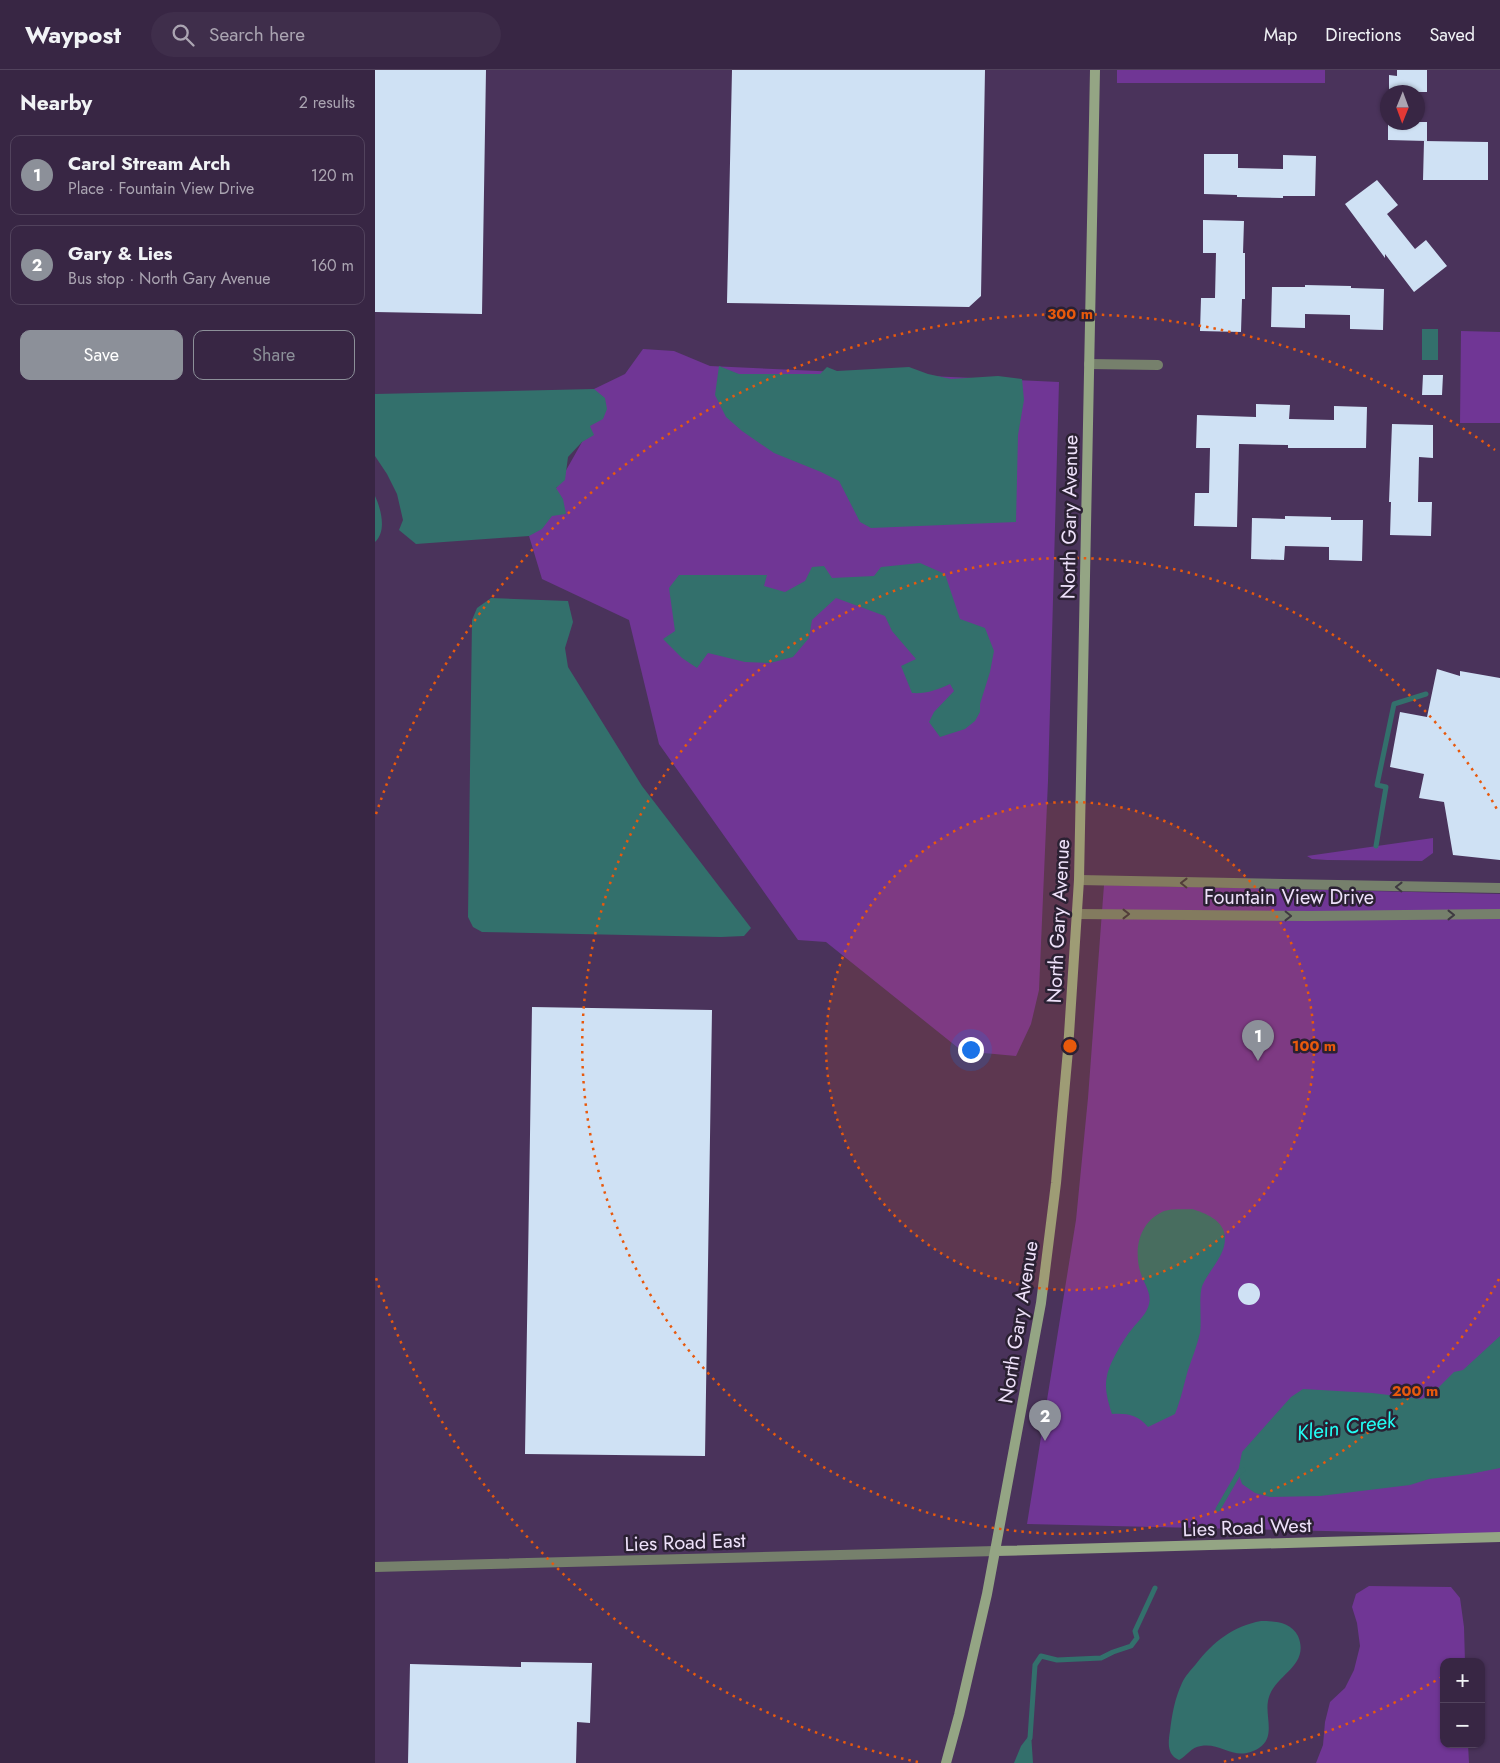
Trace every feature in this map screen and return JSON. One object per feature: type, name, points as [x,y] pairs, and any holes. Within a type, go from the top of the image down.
[{"type":"street","name":"North Gary Avenue","points":[[946,1763],[959,1715],[996,1551],[1041,1303],[1068,1050],[1079,880],[1095,70]]},
{"type":"street","points":[[1089,364],[1158,365]]},
{"type":"street","name":"Fountain View Drive","points":[[1079,880],[1500,888]]},
{"type":"street","name":"Fountain View Drive","points":[[1077,914],[1310,916],[1500,914]]},
{"type":"street","name":"Lies Road West","points":[[996,1551],[1500,1537]]},
{"type":"street","name":"Lies Road East","points":[[375,1568],[996,1551]]},
{"type":"shaded area","points":[[1117,70],[1325,70],[1325,83],[1117,83]]},
{"type":"shaded area","points":[[1461,331],[1500,332],[1500,423],[1460,423]]},
{"type":"shaded area","points":[[643,349],[674,351],[710,366],[1059,382],[1048,781],[1039,990],[1031,1024],[1016,1056],[962,1051],[826,942],[798,940],[659,744],[629,620],[542,579],[529,536],[582,442],[594,389],[625,374]]},
{"type":"shaded area","points":[[1433,838],[1433,853],[1422,861],[1327,860],[1312,859],[1307,856]]},
{"type":"shaded area","points":[[1104,885],[1500,894],[1500,1535],[1027,1524],[1076,1220],[1088,1098]]},
{"type":"shaded area","points":[[1369,1586],[1451,1587],[1460,1598],[1464,1627],[1465,1658],[1440,1658],[1440,1748],[1468,1748],[1469,1763],[1316,1763],[1323,1745],[1325,1722],[1330,1702],[1345,1688],[1354,1670],[1360,1646],[1357,1623],[1352,1607],[1356,1594]]},
{"type":"water","points":[[1422,329],[1438,329],[1438,360],[1422,360]]},
{"type":"water","points":[[719,366],[739,374],[820,374],[827,367],[837,371],[909,367],[928,374],[951,379],[998,376],[1022,379],[1024,400],[1018,435],[1016,522],[871,528],[860,522],[839,481],[774,453],[742,431],[726,417],[715,395]]},
{"type":"water","points":[[594,389],[605,398],[607,409],[603,419],[590,426],[594,435],[582,442],[568,457],[565,480],[556,488],[563,499],[566,514],[552,516],[542,529],[529,536],[416,544],[399,530],[403,520],[397,494],[375,456],[375,394]]},
{"type":"water","points":[[375,496],[381,513],[382,526],[379,537],[375,542]]},
{"type":"water","points":[[920,563],[945,574],[960,619],[985,628],[994,651],[980,704],[980,712],[975,721],[965,729],[940,737],[929,722],[934,712],[954,691],[950,684],[931,691],[912,693],[901,666],[916,659],[892,631],[885,616],[836,598],[812,620],[809,638],[793,657],[770,663],[745,662],[708,653],[697,668],[682,658],[663,639],[675,631],[669,588],[679,575],[767,575],[764,586],[785,592],[805,581],[812,567],[824,566],[832,578],[874,576],[881,567]]},
{"type":"water","points":[[491,598],[568,601],[573,622],[565,648],[568,667],[642,786],[751,928],[744,936],[482,932],[473,927],[468,917],[472,620],[477,608]]},
{"type":"water","points":[[1192,1209],[1208,1215],[1218,1222],[1224,1231],[1225,1244],[1203,1284],[1200,1300],[1200,1333],[1175,1414],[1148,1427],[1132,1416],[1112,1414],[1106,1390],[1107,1376],[1121,1345],[1148,1308],[1150,1300],[1138,1263],[1138,1246],[1143,1230],[1154,1217],[1162,1212]]},
{"type":"water","points":[[1500,1336],[1500,1468],[1429,1479],[1410,1485],[1320,1496],[1270,1497],[1255,1493],[1242,1484],[1238,1472],[1242,1452],[1291,1397],[1303,1389],[1372,1393],[1422,1399],[1438,1388],[1454,1372],[1463,1370]]},
{"type":"water","points":[[1261,1621],[1287,1625],[1295,1631],[1301,1647],[1295,1663],[1271,1692],[1267,1707],[1269,1733],[1264,1743],[1259,1748],[1243,1753],[1201,1746],[1194,1748],[1179,1760],[1175,1758],[1170,1752],[1169,1735],[1176,1700],[1185,1678],[1209,1649],[1224,1636],[1241,1627]]},
{"type":"water","points":[[1031,1733],[1033,1763],[1014,1763],[1021,1746]]},
{"type":"building","points":[[375,70],[486,70],[482,314],[375,312]]},
{"type":"building","points":[[732,70],[985,70],[981,296],[969,307],[727,303]]},
{"type":"building","points":[[1397,70],[1427,70],[1427,92],[1425,92],[1425,85],[1389,85],[1389,75],[1397,76]]},
{"type":"building","points":[[1425,122],[1427,122],[1427,141],[1388,140],[1388,130],[1425,130]]},
{"type":"building","points":[[1424,141],[1488,142],[1488,180],[1423,180]]},
{"type":"building","points":[[1204,154],[1238,154],[1238,168],[1283,169],[1283,155],[1316,156],[1315,196],[1283,196],[1283,198],[1204,194]]},
{"type":"building","points":[[1377,180],[1398,205],[1387,214],[1415,249],[1426,240],[1447,266],[1414,292],[1385,254],[1385,258],[1345,204]]},
{"type":"building","points":[[1203,220],[1244,221],[1245,299],[1242,299],[1241,332],[1200,331],[1201,298],[1215,298],[1216,253],[1203,253]]},
{"type":"building","points":[[1305,285],[1384,289],[1383,330],[1350,329],[1350,315],[1305,314],[1305,328],[1271,327],[1272,287],[1305,287]]},
{"type":"building","points":[[1423,375],[1443,375],[1442,395],[1422,395]]},
{"type":"building","points":[[1256,404],[1290,405],[1289,419],[1334,420],[1334,406],[1367,407],[1366,448],[1288,448],[1288,445],[1239,444],[1237,527],[1194,526],[1195,493],[1209,493],[1210,448],[1196,448],[1197,415],[1256,417]]},
{"type":"building","points":[[1392,424],[1433,425],[1433,458],[1419,457],[1418,502],[1432,502],[1431,536],[1390,535],[1391,502],[1389,502]]},
{"type":"building","points":[[1285,516],[1331,517],[1331,520],[1363,520],[1362,561],[1329,560],[1329,547],[1285,546],[1284,560],[1251,559],[1252,518],[1285,519]]},
{"type":"building","points":[[1437,669],[1460,676],[1460,671],[1500,678],[1500,860],[1453,855],[1444,802],[1419,798],[1424,774],[1390,767],[1400,712],[1427,717]]},
{"type":"building","points":[[532,1007],[712,1010],[705,1456],[525,1454]]},
{"type":"building","points":[[1249,1283],[1257,1286],[1260,1294],[1257,1302],[1249,1305],[1241,1302],[1238,1294],[1241,1286]]},
{"type":"building","points":[[521,1662],[592,1663],[590,1723],[577,1722],[576,1763],[408,1763],[410,1664],[521,1667]]},
{"type":"waterway","points":[[1376,846],[1386,787],[1377,785],[1394,704],[1426,694]]},
{"type":"waterway","name":"Klein Creek","points":[[1218,1509],[1240,1471],[1243,1470]]},
{"type":"waterway","name":"Klein Creek","points":[[1030,1738],[1035,1665],[1041,1656],[1057,1660],[1101,1658],[1131,1646],[1137,1638],[1135,1631],[1155,1588]]},
{"type":"place","name":"Carol Stream Arch","points":[[1258,1061]]},
{"type":"place","name":"Gary & Lies","points":[[1045,1441]]}]
